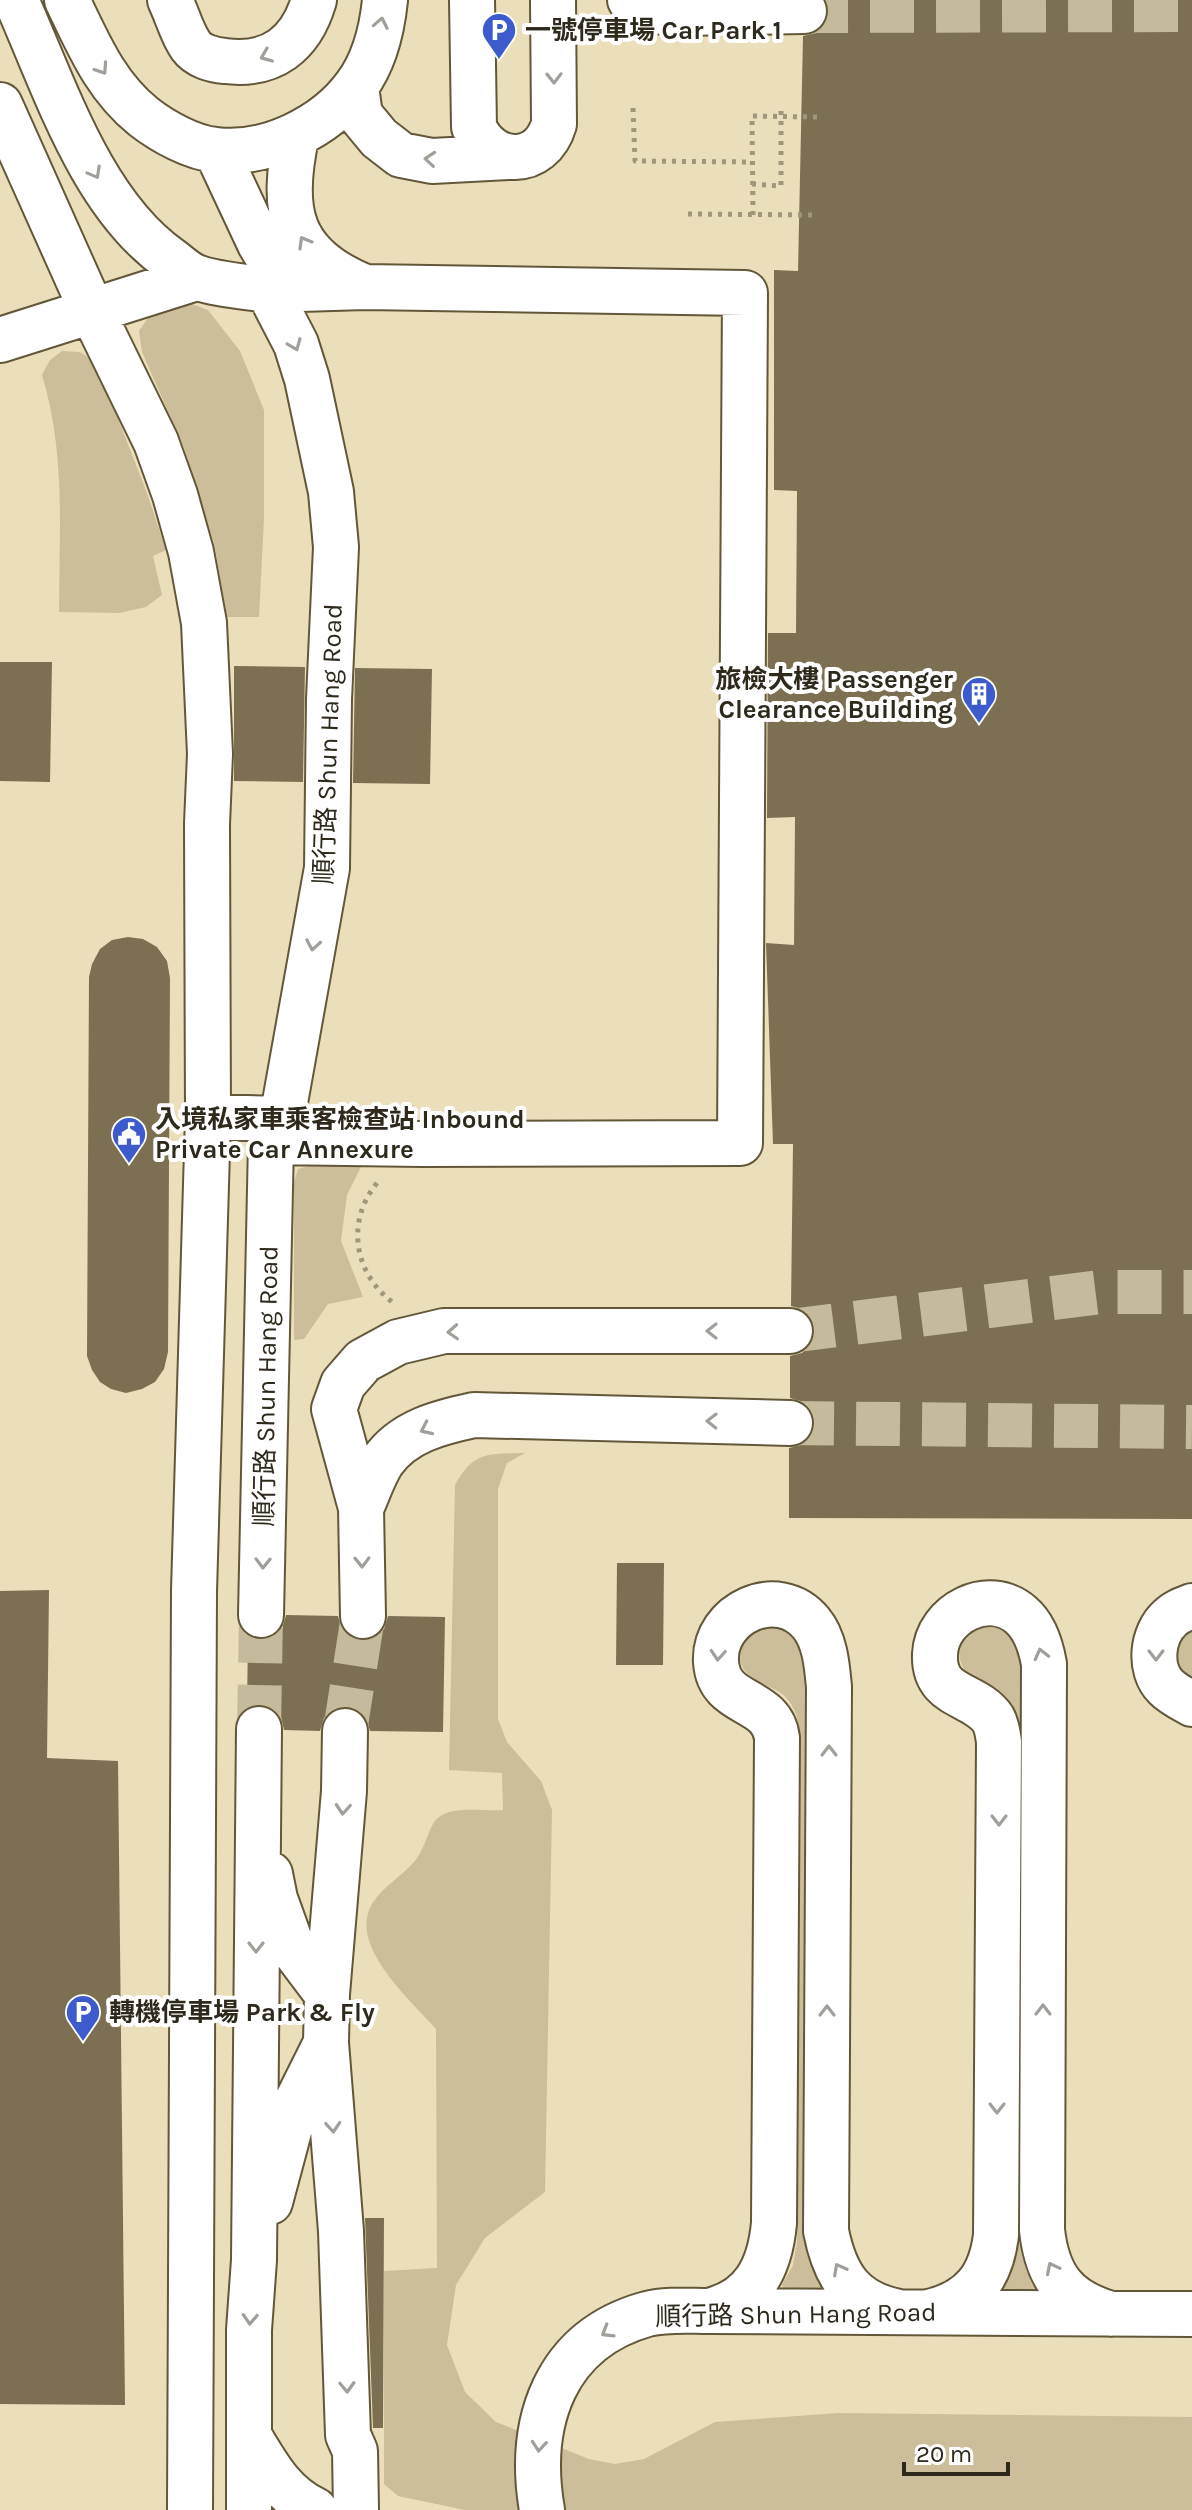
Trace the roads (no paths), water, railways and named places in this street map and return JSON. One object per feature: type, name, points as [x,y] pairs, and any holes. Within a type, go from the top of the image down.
[{"type":"lane","points":[[16,0],[79,141],[114,205],[134,229],[196,278]]},
{"type":"lane","points":[[67,0],[99,67],[121,94],[145,118],[192,145],[216,150],[269,144],[318,122],[356,87],[377,44],[385,0]]},
{"type":"lane","points":[[170,0],[192,48],[211,60],[239,63],[266,60],[288,45],[308,22],[314,0]]},
{"type":"lane","points":[[472,0],[474,127],[487,147],[508,157]]},
{"type":"lane","points":[[356,87],[360,115],[379,138],[401,155],[432,161],[526,155],[547,141],[554,124],[553,0]]},
{"type":"lane","points":[[630,0],[653,11],[677,13],[804,11]]},
{"type":"lane","points":[[0,105],[93,313],[156,442],[191,552],[204,623],[210,754],[207,824],[208,1117],[194,1606],[190,2510]]},
{"type":"lane","points":[[297,134],[289,169],[288,191],[299,233],[319,263],[339,277],[365,287]]},
{"type":"lane","name":"順行路 Shun Hang Road","points":[[216,150],[260,244],[307,379],[331,492],[336,547],[329,699],[327,868],[275,1143],[261,1615]]},
{"type":"lane","points":[[0,340],[196,278],[278,290],[365,287],[745,293],[740,1143],[275,1143],[206,1167]]},
{"type":"lane","points":[[208,1117],[275,1143]]},
{"type":"lane","points":[[363,1616],[361,1508],[334,1409],[343,1384],[363,1361],[398,1342],[444,1331],[790,1331]]},
{"type":"lane","points":[[361,1508],[383,1461],[411,1435],[439,1423],[474,1415],[790,1423]]},
{"type":"lane","points":[[709,2311],[727,2306],[743,2296],[757,2280],[767,2261],[774,2223],[777,1738],[771,1718],[724,1688],[716,1663],[720,1638],[732,1619],[752,1607],[775,1604],[801,1613],[819,1635],[829,1687],[826,2231],[835,2264],[853,2292],[866,2302],[914,2312],[954,2304],[976,2286],[991,2265],[996,2235],[999,1742],[993,1719],[986,1711],[947,1687],[937,1668],[935,1655],[937,1643],[948,1622],[970,1607],[985,1602],[1021,1614],[1036,1636],[1044,1664],[1042,2230],[1047,2262],[1062,2286],[1087,2305],[1128,2314],[1175,2301],[1192,2287]]},
{"type":"lane","points":[[1192,1606],[1170,1618],[1163,1626],[1156,1638],[1155,1665],[1164,1685],[1192,1704]]},
{"type":"lane","points":[[249,2510],[259,1729]]},
{"type":"lane","points":[[345,1731],[344,1791],[327,1994],[326,2043],[341,2231],[348,2435],[355,2451],[356,2510]]},
{"type":"lane","points":[[257,1813],[275,1899],[293,1949],[327,1994]]},
{"type":"lane","points":[[254,2260],[297,2101],[326,2043]]},
{"type":"lane","name":"順行路 Shun Hang Road","points":[[542,2510],[537,2470],[538,2446],[546,2405],[555,2385],[579,2353],[615,2326],[649,2314],[709,2311],[1192,2314]]},
{"type":"lane","points":[[251,2439],[289,2494],[315,2510]]},
{"type":"tunnel","points":[[804,11],[1192,10]]},
{"type":"tunnel","points":[[790,1331],[1101,1292],[1192,1292]]},
{"type":"tunnel","points":[[790,1423],[1192,1427]]},
{"type":"tunnel","points":[[259,1729],[261,1615]]},
{"type":"tunnel","points":[[345,1731],[363,1616]]},
{"type":"place","name":"一號停車場 Car Park 1","points":[[499,61]]},
{"type":"place","name":"旅檢大樓 Passenger Clearance Building","points":[[979,725]]},
{"type":"place","name":"入境私家車乘客檢查站 Inbound Private Car Annexure","points":[[129,1165]]},
{"type":"place","name":"轉機停車場 Park & Fly","points":[[83,2043]]}]
